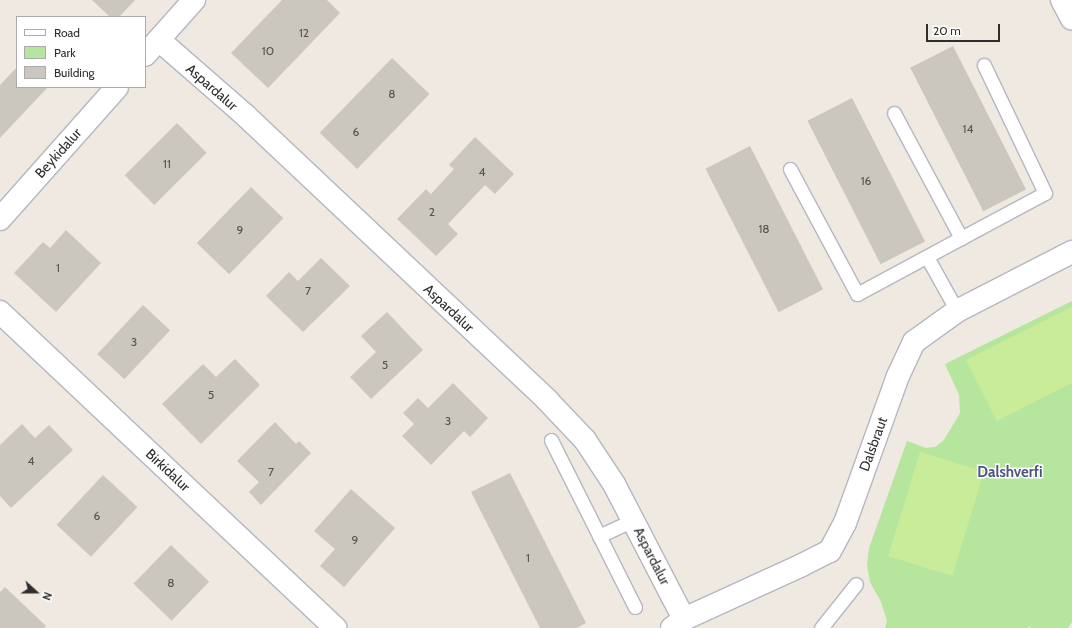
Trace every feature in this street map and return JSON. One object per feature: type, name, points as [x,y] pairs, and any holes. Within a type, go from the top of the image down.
[{"type":"street","points":[[152,48],[194,0]]},
{"type":"street","points":[[1062,0],[1072,19]]},
{"type":"street","name":"Aspardalur","points":[[152,48],[246,116],[547,400],[585,440],[614,484],[634,520],[678,623]]},
{"type":"street","name":"Beykidalur","points":[[0,219],[116,88]]},
{"type":"street","name":"Dalsbraut","points":[[678,623],[830,551],[845,523],[898,376],[914,342],[957,311],[1072,252]]},
{"type":"street","name":"Birkidalur","points":[[0,312],[335,628]]},
{"type":"lane","points":[[790,169],[857,294],[927,257],[1045,193],[984,65]]},
{"type":"lane","points":[[894,113],[961,238]]},
{"type":"lane","points":[[927,257],[957,311]]},
{"type":"lane","points":[[551,440],[635,607]]},
{"type":"lane","points":[[599,536],[634,520]]},
{"type":"lane","points":[[821,628],[856,584]]},
{"type":"green space","points":[[1072,301],[1072,622],[1068,628],[1031,628],[1029,626],[1028,628],[885,628],[887,621],[881,602],[870,582],[867,565],[869,548],[907,441],[926,448],[935,447],[944,440],[960,413],[959,395],[945,364]]},
{"type":"green space","points":[[1072,307],[1072,383],[997,421],[966,360]]},
{"type":"green space","points":[[920,452],[984,472],[952,576],[888,556]]},
{"type":"building","points":[[92,0],[135,0],[120,16],[109,16]]},
{"type":"building","points":[[282,0],[327,0],[340,13],[268,88],[231,53]]},
{"type":"building","points":[[953,46],[1026,189],[983,211],[910,68]]},
{"type":"building","points":[[392,58],[429,94],[357,169],[320,133]]},
{"type":"building","points":[[16,68],[16,88],[47,88],[0,138],[0,85]]},
{"type":"building","points":[[852,98],[925,241],[881,264],[807,121]]},
{"type":"building","points":[[177,123],[207,153],[154,205],[125,175]]},
{"type":"building","points":[[475,137],[514,174],[495,194],[485,185],[448,224],[458,234],[436,256],[397,219],[426,189],[431,194],[454,169],[449,165]]},
{"type":"building","points":[[750,146],[823,289],[779,312],[705,169]]},
{"type":"building","points":[[251,187],[283,218],[229,274],[197,243]]},
{"type":"building","points":[[66,230],[101,263],[56,312],[14,273],[43,242],[50,248]]},
{"type":"building","points":[[321,258],[350,286],[303,332],[266,296],[289,272],[298,281]]},
{"type":"building","points":[[143,305],[170,330],[124,379],[97,354]]},
{"type":"building","points":[[387,312],[423,350],[371,399],[350,377],[376,352],[361,336]]},
{"type":"building","points":[[235,359],[260,385],[201,444],[162,404],[203,364],[216,377]]},
{"type":"building","points":[[453,383],[488,418],[470,437],[464,431],[431,465],[402,436],[414,424],[403,413],[418,398],[428,408]]},
{"type":"building","points":[[275,422],[296,444],[299,441],[311,453],[261,505],[249,492],[259,482],[237,461]]},
{"type":"building","points":[[22,424],[35,438],[49,425],[73,450],[11,508],[0,496],[0,445]]},
{"type":"building","points":[[510,473],[586,623],[577,628],[540,628],[471,492]]},
{"type":"building","points":[[103,475],[137,507],[91,557],[57,525]]},
{"type":"building","points":[[351,489],[395,528],[344,587],[320,566],[335,549],[314,531]]},
{"type":"building","points":[[171,545],[209,582],[172,621],[133,584]]},
{"type":"building","points":[[5,587],[46,626],[44,628],[0,628],[0,592]]},
{"type":"district","name":"Dalshverfi","points":[[1010,473]]}]
